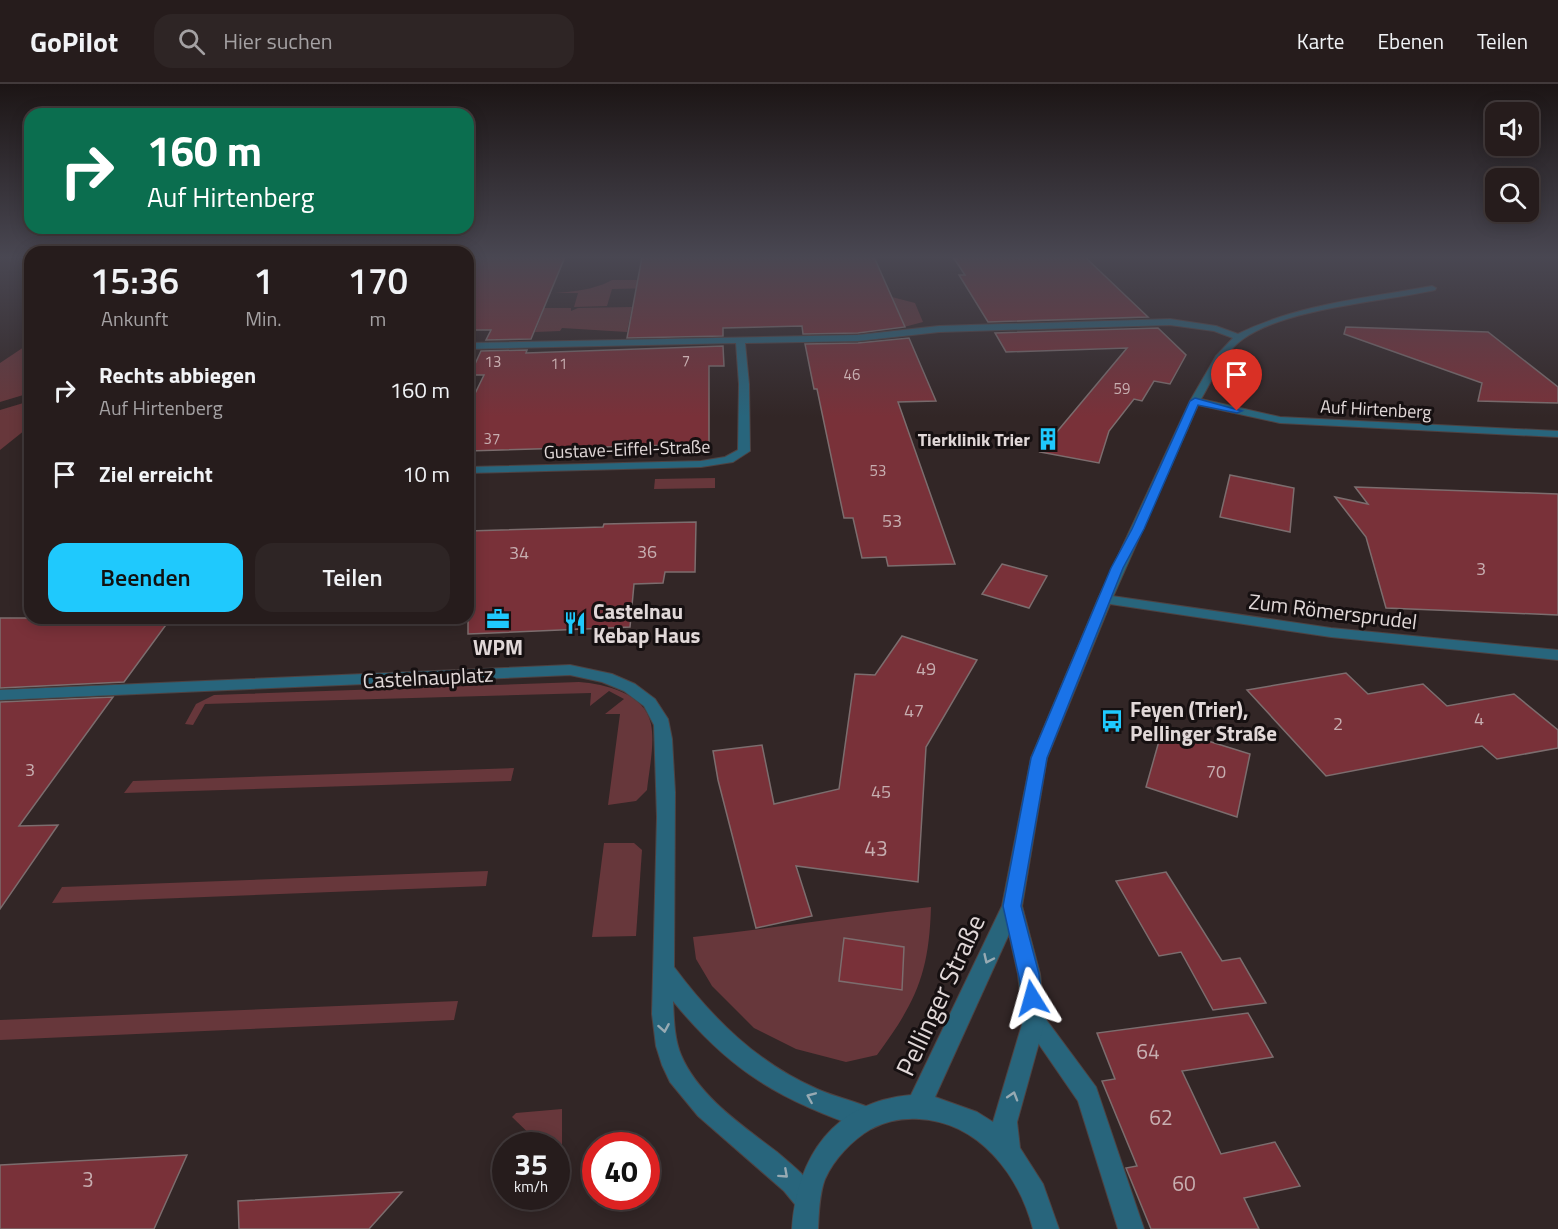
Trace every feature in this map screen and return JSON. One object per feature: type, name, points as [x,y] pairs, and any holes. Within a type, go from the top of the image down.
[{"type":"street","name":"Pellinger Straße","points":[[918,1107],[1012,906],[1039,758],[1105,599],[1195,401],[1221,356],[1239,337],[1263,325],[1306,310]]},
{"type":"street","points":[[474,346],[858,338],[972,327],[1170,322],[1216,329],[1239,337]]},
{"type":"street","name":"Gustave-Eiffel-Straße","points":[[474,470],[701,464],[727,461],[744,451],[744,384],[740,339]]},
{"type":"street","name":"Auf Hirtenberg","points":[[1195,401],[1280,420],[1558,434]]},
{"type":"street","name":"Zum Römersprudel","points":[[1105,599],[1214,618],[1470,648],[1558,655]]},
{"type":"street","name":"Castelnauplatz","points":[[0,695],[570,670],[603,676],[625,684],[646,699],[658,714],[663,732],[668,823],[663,909],[662,1020],[670,1058],[691,1093],[786,1176],[807,1199]]},
{"type":"street","name":"Pellinger Straße","points":[[1008,1153],[1005,1122],[1034,1021],[1029,974],[1012,906]]},
{"type":"street","points":[[663,970],[699,1017],[725,1045],[753,1065],[809,1097],[866,1117]]},
{"type":"street","points":[[1034,1021],[1088,1095],[1131,1229]]},
{"type":"street","points":[[805,1229],[807,1199],[815,1173],[828,1149],[845,1131],[866,1117],[891,1109],[918,1107],[950,1113],[981,1129],[1008,1153],[1031,1187],[1046,1229]]},
{"type":"shaded area","points":[[543,310],[631,310],[627,332],[562,328],[560,331],[535,332]]},
{"type":"shaded area","points":[[897,310],[918,310],[923,322],[904,327]]},
{"type":"shaded area","points":[[24,347],[24,395],[0,402],[0,363]]},
{"type":"shaded area","points":[[24,403],[24,431],[0,450],[0,410]]},
{"type":"shaded area","points":[[715,478],[715,488],[654,489],[655,479]]},
{"type":"shaded area","points":[[579,682],[600,685],[622,692],[641,705],[647,713],[651,724],[652,748],[647,790],[636,801],[608,805],[620,714],[605,714],[624,699],[609,691],[590,706],[591,693],[205,704],[193,725],[185,724],[196,704],[214,695]]},
{"type":"shaded area","points":[[514,768],[511,781],[124,793],[133,781]]},
{"type":"shaded area","points":[[604,843],[634,843],[642,850],[636,936],[592,937]]},
{"type":"shaded area","points":[[488,871],[486,886],[52,903],[62,887]]},
{"type":"shaded area","points":[[931,907],[927,951],[911,1003],[877,1055],[846,1062],[796,1049],[754,1028],[712,986],[696,959],[693,937]]},
{"type":"shaded area","points":[[458,1001],[454,1020],[0,1040],[0,1020]]},
{"type":"shaded area","points":[[562,1109],[562,1132],[528,1132],[512,1117],[516,1113]]},
{"type":"building","points":[[474,310],[543,310],[531,339],[486,340],[491,330],[474,330]]},
{"type":"building","points":[[632,310],[898,310],[905,327],[858,333],[803,334],[802,326],[723,328],[723,336],[627,338]]},
{"type":"building","points":[[981,310],[1141,310],[1148,317],[988,322]]},
{"type":"building","points":[[1346,327],[1488,332],[1558,387],[1558,403],[1478,401],[1482,383],[1344,334]]},
{"type":"building","points":[[1158,328],[1186,355],[1170,384],[1154,381],[1142,401],[1134,399],[1109,431],[1099,463],[1040,452],[1127,348],[1006,352],[995,333]]},
{"type":"building","points":[[909,338],[936,401],[898,402],[955,564],[888,566],[886,557],[862,558],[853,518],[844,518],[817,389],[814,389],[805,344],[858,343]]},
{"type":"building","points":[[723,346],[724,366],[709,366],[709,444],[474,451],[474,396],[484,375],[474,375],[474,366],[481,351],[527,350],[526,353]]},
{"type":"building","points":[[1230,475],[1294,488],[1290,532],[1220,517]]},
{"type":"building","points":[[1355,487],[1558,494],[1558,615],[1386,608],[1366,537],[1335,497],[1368,504]]},
{"type":"building","points":[[696,522],[695,572],[665,572],[663,583],[634,584],[630,627],[468,634],[468,624],[474,624],[474,531],[603,527],[604,524]]},
{"type":"building","points":[[1002,564],[1047,576],[1029,608],[982,594]]},
{"type":"building","points":[[0,618],[24,618],[24,624],[167,624],[124,682],[0,688]]},
{"type":"building","points":[[902,636],[977,660],[926,747],[918,882],[796,866],[812,916],[756,928],[718,780],[713,751],[762,745],[774,804],[839,789],[855,674],[875,675]]},
{"type":"building","points":[[1346,673],[1368,694],[1423,684],[1447,706],[1514,694],[1558,730],[1558,748],[1497,759],[1482,746],[1326,776],[1247,690]]},
{"type":"building","points":[[113,697],[19,826],[58,825],[0,909],[0,702]]},
{"type":"building","points":[[1163,727],[1250,754],[1237,817],[1146,787]]},
{"type":"building","points":[[1166,872],[1222,961],[1240,958],[1266,1003],[1213,1010],[1181,952],[1159,956],[1116,881]]},
{"type":"building","points":[[844,938],[904,947],[902,990],[839,981]]},
{"type":"building","points":[[1248,1013],[1273,1057],[1182,1071],[1221,1154],[1275,1142],[1300,1186],[1244,1198],[1259,1229],[1151,1229],[1126,1168],[1137,1166],[1102,1081],[1115,1079],[1097,1033]]},
{"type":"building","points":[[187,1155],[154,1229],[0,1229],[0,1165]]},
{"type":"building","points":[[402,1192],[369,1229],[239,1229],[238,1201]]},
{"type":"place","name":"Tierklinik Trier","points":[[1048,439]]},
{"type":"place","name":"WPM","points":[[498,619]]},
{"type":"place","name":"Castelnau Kebap Haus","points":[[575,623]]},
{"type":"place","name":"Feyen (Trier), Pellinger Straße","points":[[1112,721]]},
{"type":"route","points":[[1032,998],[1029,974],[1012,906],[1039,758],[1117,568],[1138,529],[1195,401],[1237,411]]}]
